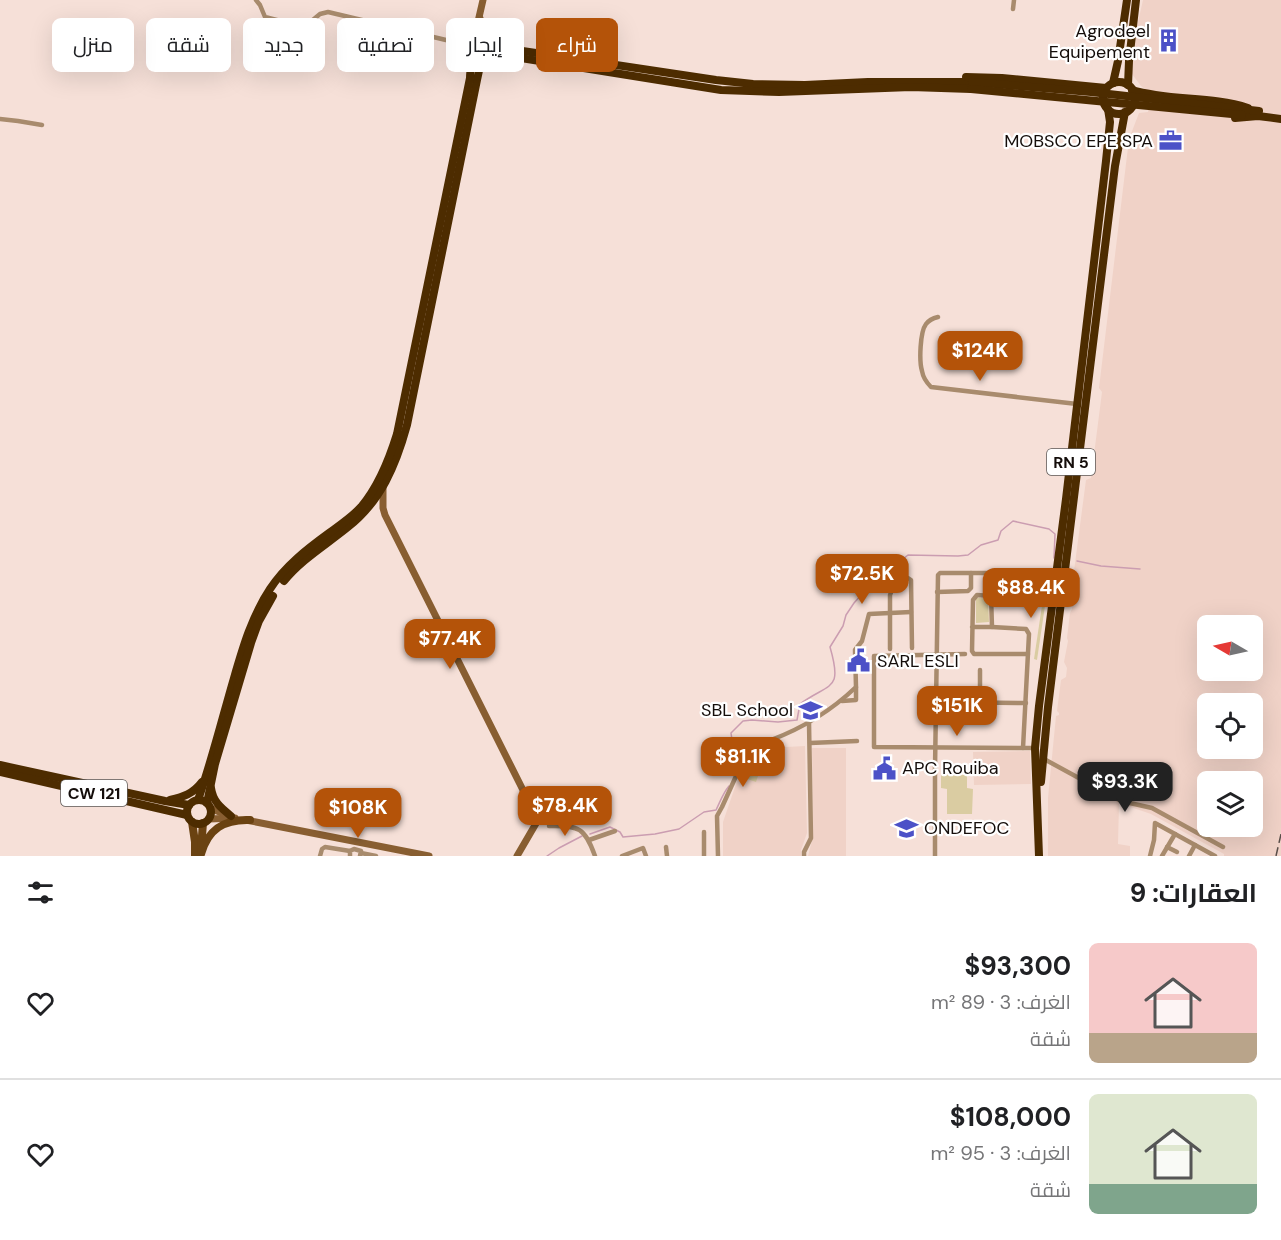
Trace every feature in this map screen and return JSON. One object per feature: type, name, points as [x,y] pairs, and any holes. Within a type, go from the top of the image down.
[{"type":"highway","points":[[1106,107],[1103,96],[1110,86],[1118,61],[1127,0]]},
{"type":"highway","points":[[1128,111],[1134,102],[1134,93],[1130,87],[1129,61],[1136,0]]},
{"type":"highway","points":[[524,51],[753,84],[971,85],[1090,92],[1259,114],[1281,119]]},
{"type":"highway","points":[[524,59],[720,90],[801,92],[927,84],[1106,107],[1116,113],[1138,108],[1233,118],[1259,114],[1281,114]]},
{"type":"highway","points":[[208,806],[208,780],[252,622],[270,589],[287,567],[360,508],[384,472],[391,455],[398,434],[470,72]]},
{"type":"highway","points":[[191,823],[187,812],[208,780],[251,643],[259,621],[275,591],[304,560],[357,519],[374,502],[400,450],[479,72]]},
{"type":"highway","points":[[927,84],[940,77],[1002,78],[1110,86],[1121,82],[1148,93],[1234,103],[1259,114]]},
{"type":"highway","name":"RN 5","points":[[1038,754],[1106,161],[1110,122],[1106,107]]},
{"type":"highway","name":"RN 5","points":[[1039,856],[1038,754],[1115,166],[1128,111]]},
{"type":"highway","points":[[0,765],[165,801],[203,801],[211,812],[206,821],[197,824],[191,823],[176,812]]},
{"type":"highway","name":"CW 121","points":[[0,772],[176,812],[191,823]]},
{"type":"highway","points":[[165,801],[184,797],[208,780]]},
{"type":"highway","points":[[208,780],[219,807],[232,817]]},
{"type":"main road","points":[[199,855],[210,834],[218,827],[228,822],[250,820]]},
{"type":"main road","points":[[199,855],[206,821]]},
{"type":"main road","points":[[191,823],[199,855]]},
{"type":"street","points":[[256,0],[265,17],[296,25],[308,24],[320,14],[328,12],[446,37]]},
{"type":"street","points":[[479,18],[483,0]]},
{"type":"street","points":[[1013,9],[1014,0]]},
{"type":"street","points":[[480,13],[480,18]]},
{"type":"street","points":[[0,119],[42,125]]},
{"type":"street","points":[[938,317],[926,323],[922,336],[921,370],[931,387],[1077,404]]},
{"type":"street","points":[[383,487],[383,508],[386,515],[538,820],[517,856]]},
{"type":"street","points":[[937,592],[968,591],[971,588],[971,573]]},
{"type":"street","points":[[935,856],[936,655],[939,574],[1000,573]]},
{"type":"street","points":[[890,649],[891,592],[908,578],[911,580],[912,648]]},
{"type":"street","points":[[992,627],[991,596],[977,595],[973,600],[972,651],[974,654],[1028,654]]},
{"type":"street","points":[[841,702],[856,700],[855,650],[862,641],[868,616],[871,613],[911,612]]},
{"type":"street","points":[[972,627],[1026,629],[1029,634],[1023,748]]},
{"type":"street","points":[[965,654],[875,656],[873,658],[874,747],[1023,748],[1038,754],[1121,801],[1152,808],[1222,847]]},
{"type":"street","points":[[980,670],[980,703]]},
{"type":"street","points":[[718,856],[717,816],[737,774],[743,746],[771,740],[809,722],[841,702],[856,687]]},
{"type":"street","points":[[937,702],[1026,703]]},
{"type":"street","points":[[804,856],[811,838],[809,722]]},
{"type":"street","points":[[810,743],[857,741]]},
{"type":"street","points":[[208,806],[232,817],[429,856]]},
{"type":"street","points":[[206,821],[232,817]]},
{"type":"street","points":[[1150,856],[1155,823],[1215,856]]},
{"type":"street","points":[[549,826],[573,827],[585,833],[595,856]]},
{"type":"street","points":[[589,840],[615,831]]},
{"type":"street","points":[[704,832],[704,856]]},
{"type":"street","points":[[1162,856],[1175,834]]},
{"type":"street","points":[[1189,856],[1195,845]]},
{"type":"street","points":[[320,856],[325,847],[350,854],[354,849],[361,851],[360,854],[376,856]]},
{"type":"street","points":[[666,847],[667,856]]},
{"type":"street","points":[[1167,847],[1177,852]]},
{"type":"street","points":[[622,856],[643,848],[646,856]]},
{"type":"shaded area","points":[[1143,0],[1281,0],[1281,856],[1224,856],[1151,814],[1119,803],[1118,844],[1130,846],[1130,856],[1048,856],[1048,798],[1056,716],[1059,715],[1057,711],[1061,680],[1066,677],[1067,668],[1064,662],[1076,574],[1074,571],[1086,480],[1091,478],[1102,392],[1099,388],[1129,139],[1139,113],[1148,112],[1150,93],[1132,74],[1134,40]]},
{"type":"shaded area","points":[[1047,572],[1050,572],[1037,660],[1034,659]]},
{"type":"shaded area","points":[[976,598],[988,598],[989,622],[976,623]]},
{"type":"shaded area","points":[[805,746],[807,833],[801,856],[723,856],[723,822],[748,749]]},
{"type":"shaded area","points":[[812,748],[846,748],[846,856],[808,856],[813,836]]},
{"type":"shaded area","points":[[1030,751],[1031,784],[974,785],[973,752]]},
{"type":"shaded area","points":[[752,754],[764,758],[756,782],[744,778]]},
{"type":"shaded area","points":[[941,775],[967,775],[967,788],[973,789],[972,814],[947,814],[947,789],[941,788]]},
{"type":"waterway","points":[[740,751],[732,740],[731,733],[743,721],[797,720],[800,704],[831,684],[835,672],[830,647],[843,626],[846,615],[870,585],[908,555],[968,555],[981,545],[998,540],[1001,531],[1013,521],[1049,529],[1055,534],[1054,558]]},
{"type":"waterway","points":[[1077,561],[1101,566],[1140,569]]},
{"type":"waterway","points":[[590,834],[610,827],[620,832],[623,837],[679,829],[704,812],[716,810],[729,786]]},
{"type":"waterway","points":[[547,856],[582,836]]},
{"type":"railway","points":[[1276,856],[1281,834]]},
{"type":"place","name":"Agrodeel Equipement","points":[[1168,41]]},
{"type":"place","name":"MOBSCO EPE SPA","points":[[1171,141]]},
{"type":"place","name":"SARL ESLI","points":[[859,661]]},
{"type":"place","name":"SBL School","points":[[811,710]]},
{"type":"place","name":"APC Rouiba","points":[[884,768]]},
{"type":"place","name":"ONDEFOC","points":[[906,828]]}]
